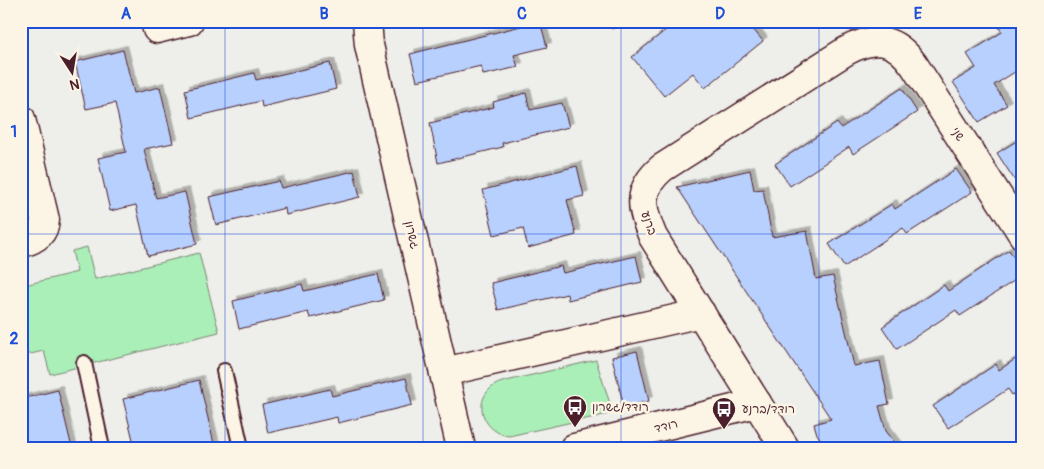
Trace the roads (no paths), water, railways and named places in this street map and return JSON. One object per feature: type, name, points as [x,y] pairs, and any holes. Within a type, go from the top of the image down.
[{"type":"street","points":[[156,21],[157,29],[189,21]]},
{"type":"street","name":"גשרון","points":[[366,21],[368,45],[461,448]]},
{"type":"street","name":"ברנע","points":[[785,448],[653,237],[648,225],[643,202],[648,183],[662,168],[846,51],[867,42],[885,42]]},
{"type":"street","name":"שני","points":[[885,42],[901,50],[914,65],[1023,235]]},
{"type":"street","points":[[21,119],[45,220],[38,236],[21,242]]},
{"type":"street","points":[[444,372],[701,313]]},
{"type":"street","name":"רודד","points":[[574,448],[757,403]]},
{"type":"lane","points":[[84,363],[102,448]]},
{"type":"lane","points":[[224,371],[241,448]]},
{"type":"place","name":"רודד/גשרון","points":[[575,428]]},
{"type":"place","name":"רודד/ברנע","points":[[724,430]]}]
